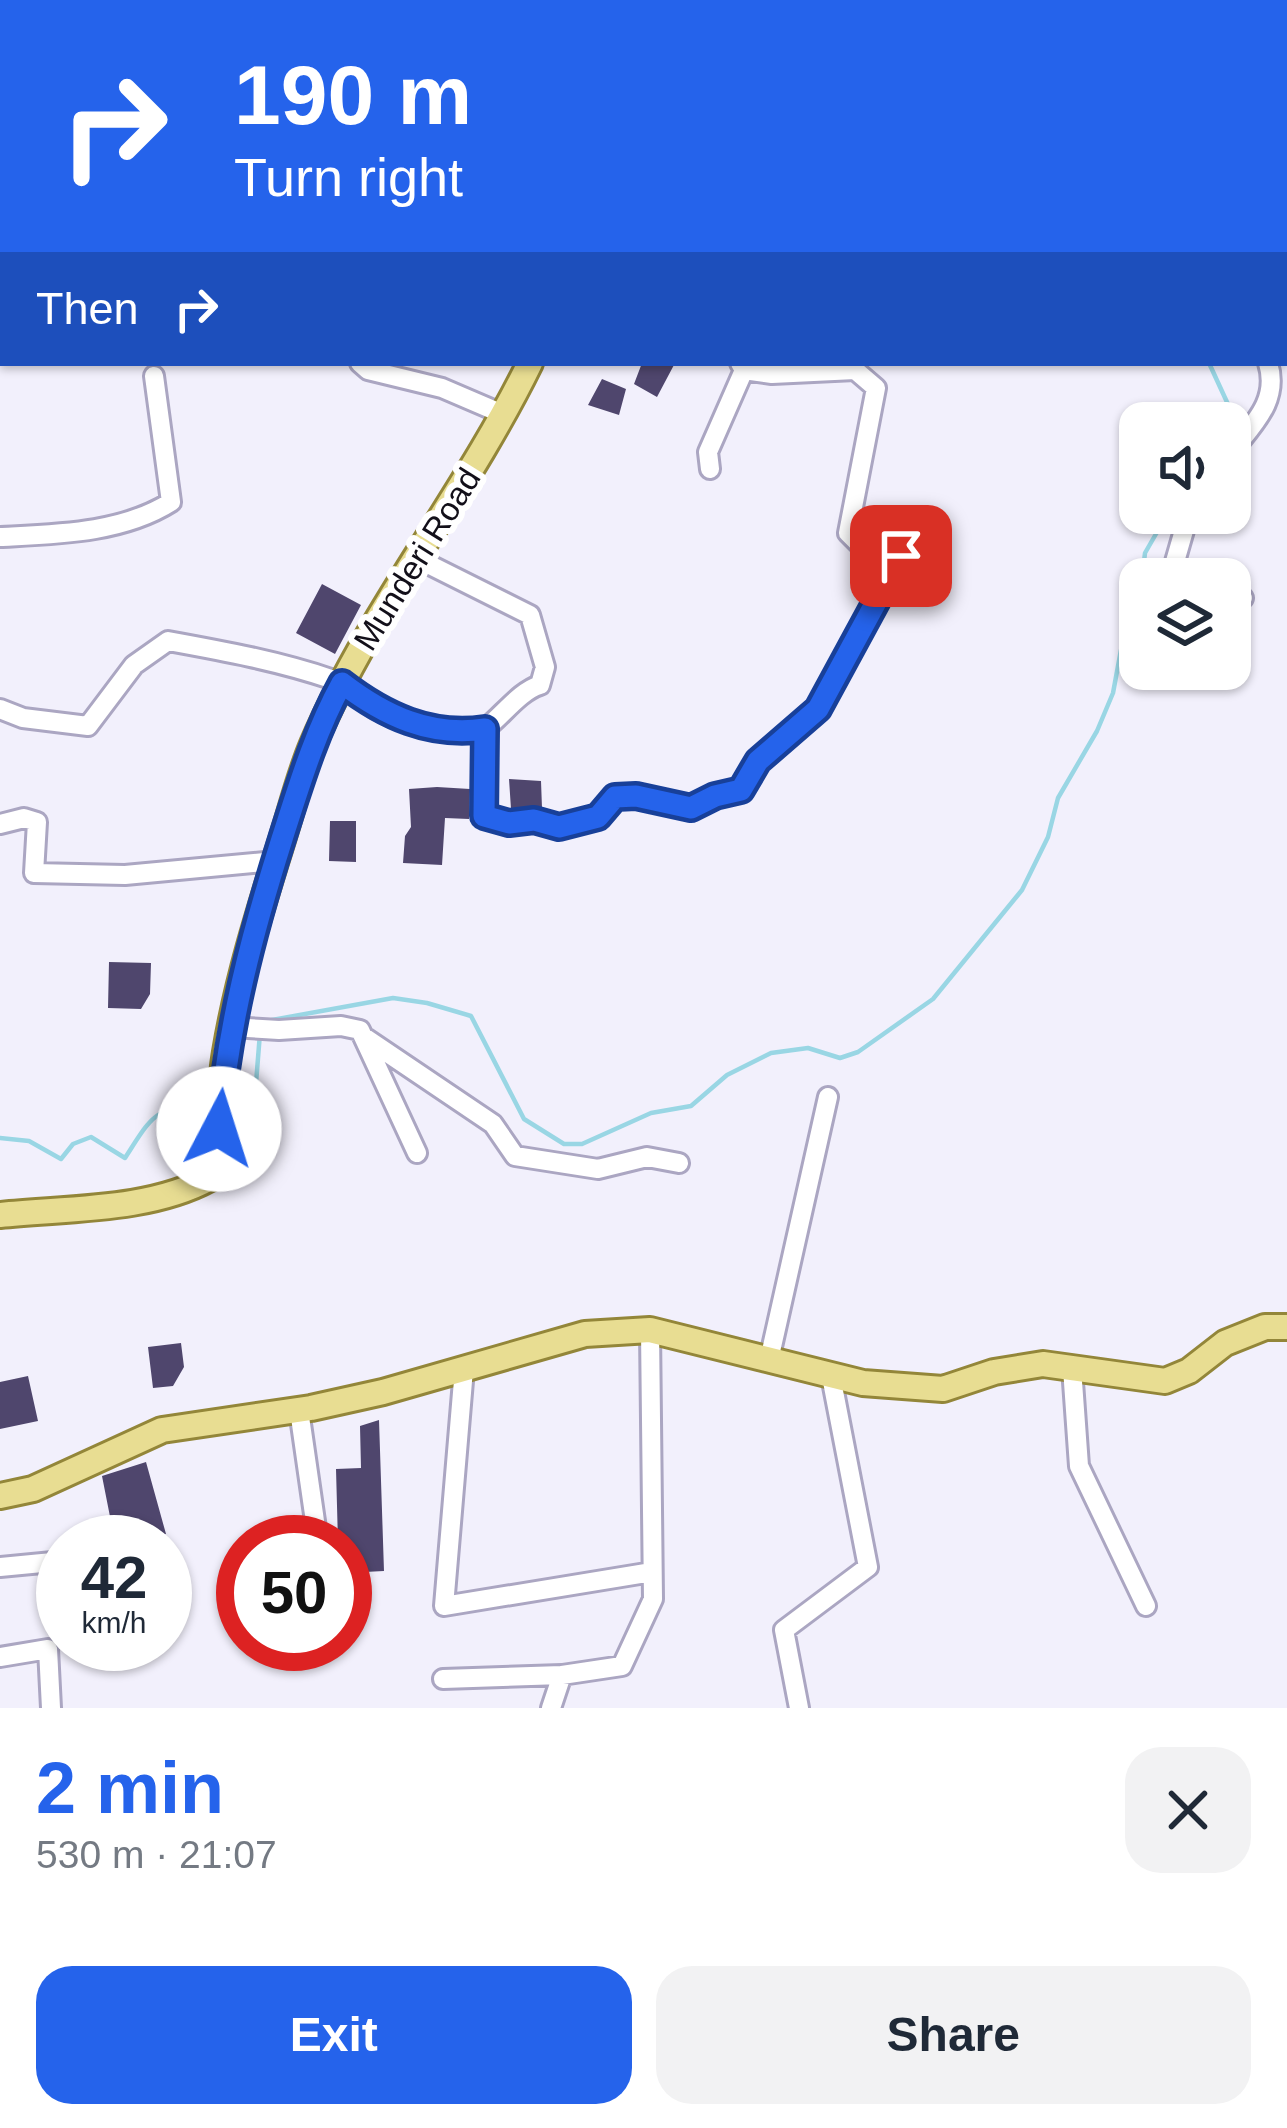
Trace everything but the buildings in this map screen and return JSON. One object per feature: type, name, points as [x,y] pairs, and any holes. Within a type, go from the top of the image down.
[{"type":"main road","name":"Munderi Road","points":[[0,1215],[186,1192],[210,1178],[240,1028],[248,948],[311,750],[342,683],[505,415],[529,366]]},
{"type":"main road","points":[[0,1496],[33,1489],[162,1430],[383,1392],[585,1334],[650,1330],[863,1383],[943,1389],[994,1372],[1043,1364],[1166,1381],[1189,1371],[1225,1343],[1265,1327],[1287,1327]]},
{"type":"street","points":[[363,366],[442,388],[505,415]]},
{"type":"street","points":[[485,729],[484,816],[559,827],[598,817],[615,797],[636,796],[691,808],[741,790],[758,761],[818,709],[901,556],[860,544],[848,533],[876,388],[855,370],[772,374],[742,366],[708,452],[710,469]]},
{"type":"street","points":[[1251,428],[1266,410],[1276,371]]},
{"type":"street","points":[[0,537],[142,521],[171,502],[154,376]]},
{"type":"street","points":[[1266,410],[1287,411]]},
{"type":"street","points":[[0,709],[23,718],[88,726],[134,665],[168,641],[286,663],[342,683],[378,711],[427,727],[453,734],[485,729],[527,689],[540,685],[545,667],[530,615],[418,559]]},
{"type":"street","points":[[0,824],[24,818],[37,822],[34,873],[125,875],[275,861]]},
{"type":"street","points":[[240,1028],[340,1026],[360,1030],[417,1153]]},
{"type":"street","points":[[364,1037],[493,1124],[515,1156],[598,1169],[647,1157],[679,1163]]},
{"type":"street","points":[[769,1360],[828,1097]]},
{"type":"street","points":[[443,1679],[562,1675],[622,1666],[653,1599],[650,1330]]},
{"type":"street","points":[[1072,1368],[1079,1466],[1145,1606]]},
{"type":"street","points":[[464,1369],[444,1606],[652,1572]]},
{"type":"street","points":[[799,1708],[784,1630],[868,1567],[830,1376]]},
{"type":"street","points":[[299,1410],[314,1515]]},
{"type":"street","points":[[0,1567],[36,1564]]},
{"type":"street","points":[[0,1657],[48,1649],[51,1708]]},
{"type":"street","points":[[550,1708],[562,1675]]},
{"type":"waterway","points":[[1210,366],[1227,402]]},
{"type":"waterway","points":[[1144,558],[1156,534]]},
{"type":"waterway","points":[[261,1022],[393,998],[471,1016],[524,1119],[564,1144],[582,1144],[651,1113],[691,1106],[727,1075],[771,1053],[808,1048],[840,1058],[858,1052],[933,999],[1022,890],[1048,837],[1058,798],[1097,731],[1113,693],[1119,661]]},
{"type":"waterway","points":[[227,1116],[253,1121],[260,1033]]},
{"type":"waterway","points":[[0,1138],[29,1141],[61,1159],[73,1144],[91,1137],[125,1158],[157,1116],[178,1108],[210,1112]]},
{"type":"route","points":[[219,1129],[225,1054],[248,948],[311,750],[342,683],[378,711],[427,727],[453,734],[485,729],[484,816],[559,827],[598,817],[615,797],[636,796],[691,808],[741,790],[758,761],[818,709],[901,556]]}]
